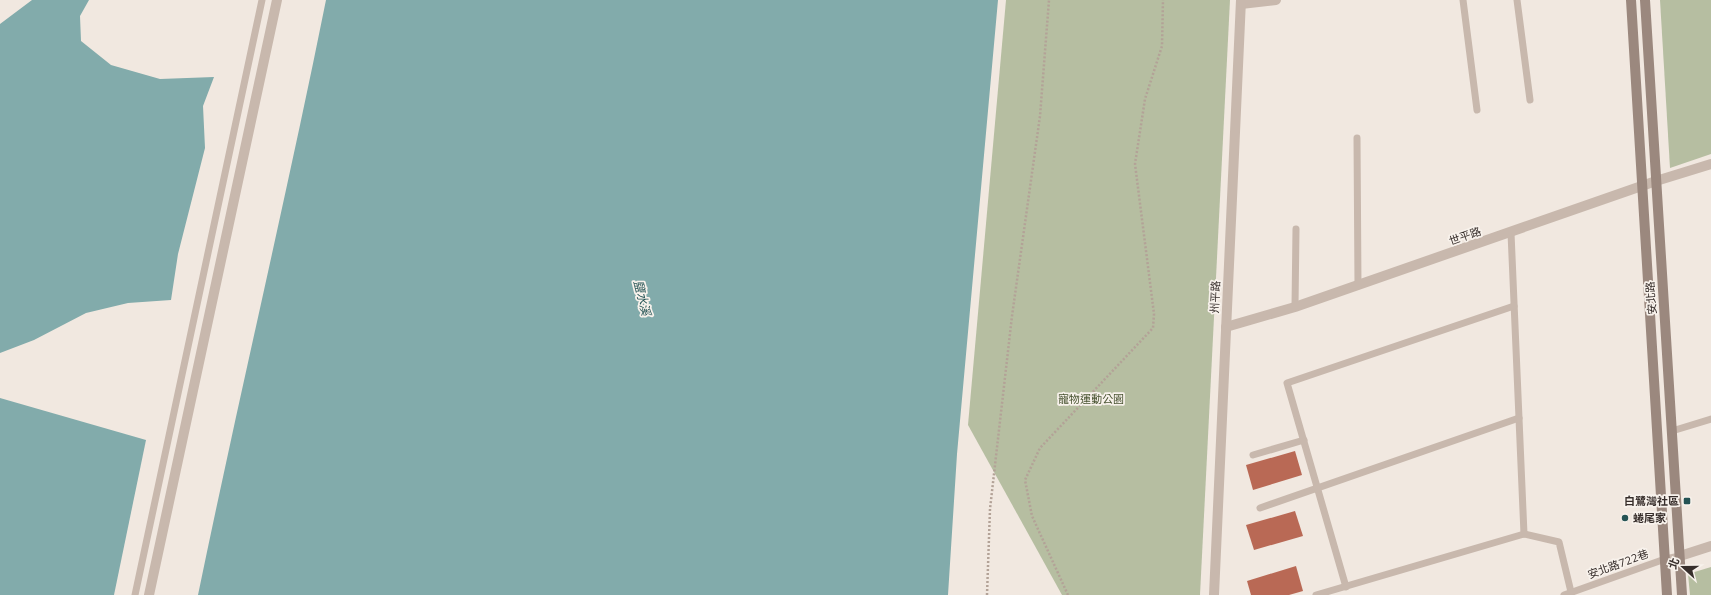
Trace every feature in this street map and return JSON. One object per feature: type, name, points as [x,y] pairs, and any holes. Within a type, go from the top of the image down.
[{"type":"street","points":[[149,595],[277,0]]},
{"type":"street","points":[[1241,2],[1276,0]]},
{"type":"street","name":"安北路","points":[[1631,0],[1667,595]]},
{"type":"street","name":"安北路","points":[[1645,0],[1682,595]]},
{"type":"street","name":"州平路","points":[[1214,595],[1241,2]]},
{"type":"street","name":"世平路","points":[[1226,327],[1295,307],[1358,286],[1656,181],[1711,164]]},
{"type":"street","points":[[1680,556],[1711,546]]},
{"type":"lane","points":[[135,595],[262,0]]},
{"type":"lane","points":[[1463,0],[1477,110]]},
{"type":"lane","points":[[1517,0],[1530,100]]},
{"type":"lane","points":[[1357,138],[1358,286]]},
{"type":"lane","points":[[1295,307],[1296,229]]},
{"type":"lane","points":[[1511,233],[1524,534]]},
{"type":"lane","points":[[1346,587],[1287,383],[1514,306]]},
{"type":"lane","points":[[1260,508],[1519,418]]},
{"type":"lane","points":[[1672,431],[1711,419]]},
{"type":"lane","points":[[1253,455],[1304,440]]},
{"type":"lane","points":[[1316,595],[1524,534],[1559,542],[1568,594]]},
{"type":"lane","name":"安北路722巷","points":[[1568,594],[1665,559],[1680,556]]},
{"type":"path","points":[[987,595],[990,509],[1012,316],[1040,116],[1049,0]]},
{"type":"path","points":[[1068,595],[1032,516],[1025,480],[1040,448],[1153,328],[1154,314],[1135,164],[1145,99],[1162,46],[1163,0]]},
{"type":"green space","name":"寵物運動公園","points":[[1006,0],[1230,0],[1200,595],[1062,595],[968,425]]},
{"type":"green space","points":[[1660,0],[1711,0],[1711,154],[1670,168]]},
{"type":"green space","points":[[1711,567],[1711,595],[1690,595],[1688,574]]},
{"type":"water","points":[[32,0],[89,0],[80,16],[81,41],[111,65],[160,79],[214,77],[203,106],[205,148],[178,254],[171,300],[128,303],[86,313],[34,340],[0,353],[0,24]]},
{"type":"water","name":"鹽水溪","points":[[326,0],[998,0],[957,454],[948,595],[198,595]]},
{"type":"water","points":[[0,398],[146,440],[114,595],[0,595]]},
{"type":"building","points":[[1295,451],[1302,475],[1253,490],[1246,465]]},
{"type":"building","points":[[1295,511],[1303,536],[1254,550],[1246,525]]},
{"type":"building","points":[[1296,566],[1303,591],[1289,595],[1251,595],[1247,581]]},
{"type":"place","name":"白鷺灣社區","points":[[1687,501]]},
{"type":"place","name":"蜷尾家","points":[[1625,518]]}]
